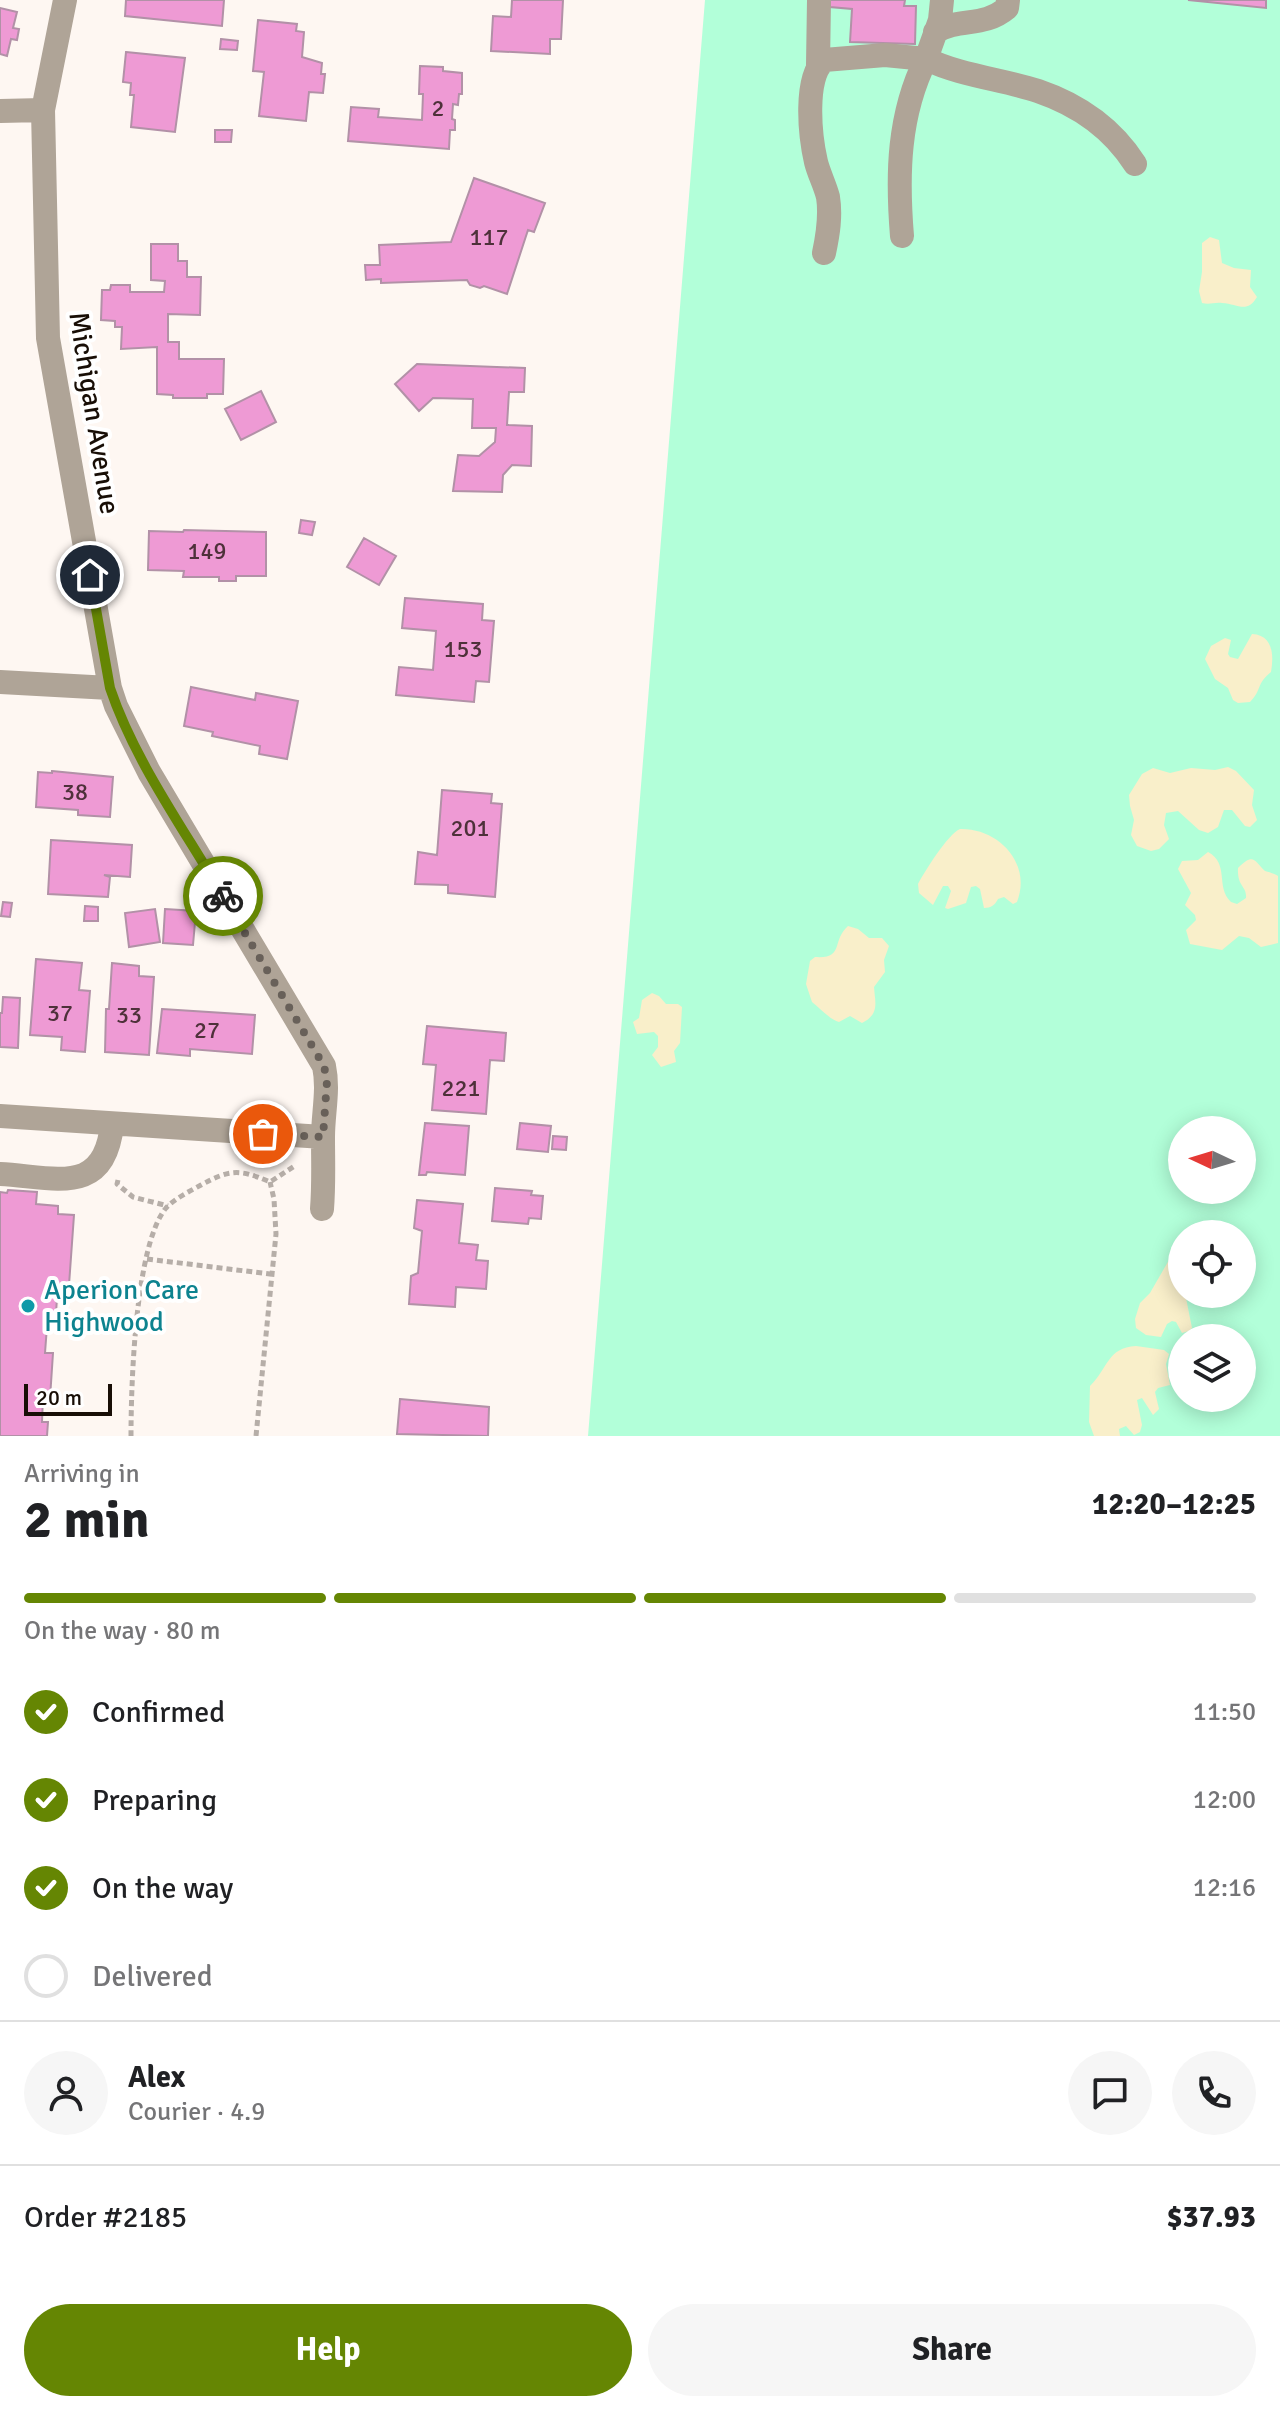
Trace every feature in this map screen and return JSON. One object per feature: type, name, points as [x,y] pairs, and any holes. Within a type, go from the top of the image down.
[{"type":"street","name":"Michigan Avenue","points":[[65,0],[43,110],[48,338],[110,688],[149,772],[324,1066],[327,1081],[322,1209]]},
{"type":"street","points":[[819,0],[818,65],[811,94],[811,128],[816,161],[828,198],[829,229],[824,253]]},
{"type":"street","points":[[902,236],[899,194],[902,135],[942,0]]},
{"type":"street","points":[[935,32],[949,23],[994,19],[1007,8],[1008,0]]},
{"type":"street","points":[[818,65],[824,60],[859,56],[926,59],[949,70],[1039,91],[1102,123],[1123,145],[1135,164]]},
{"type":"street","points":[[0,111],[43,110]]},
{"type":"street","points":[[0,682],[110,688]]},
{"type":"street","points":[[0,1116],[112,1124],[324,1147]]},
{"type":"street","points":[[0,1174],[80,1178],[97,1169],[109,1147],[112,1124]]},
{"type":"path","points":[[270,1182],[324,1147]]},
{"type":"path","points":[[105,1154],[121,1170],[117,1184],[133,1197],[168,1206]]},
{"type":"path","points":[[131,1436],[131,1381],[147,1259],[158,1220],[168,1206],[226,1172],[248,1172],[270,1182]]},
{"type":"path","points":[[256,1436],[276,1234],[270,1182]]},
{"type":"path","points":[[147,1259],[270,1274]]},
{"type":"green space","points":[[705,0],[1280,0],[1280,1436],[588,1436]]},
{"type":"sand","points":[[1210,237],[1219,240],[1222,263],[1251,270],[1250,287],[1257,297],[1250,305],[1202,303],[1199,291],[1202,243]]},
{"type":"sand","points":[[1252,634],[1268,642],[1272,653],[1271,672],[1250,702],[1238,703],[1233,700],[1228,688],[1215,679],[1205,659],[1211,646],[1225,638],[1231,640],[1228,654],[1238,659]]},
{"type":"sand","points":[[1228,767],[1254,790],[1252,805],[1257,820],[1250,827],[1245,826],[1232,810],[1224,810],[1218,827],[1208,833],[1199,830],[1178,811],[1166,813],[1164,825],[1169,839],[1159,849],[1151,851],[1137,846],[1131,835],[1134,820],[1129,795],[1142,774],[1153,768],[1170,773],[1191,768],[1215,770]]},
{"type":"sand","points":[[960,829],[987,835],[1009,851],[1020,874],[1017,902],[1013,904],[1004,897],[991,907],[984,908],[980,889],[976,886],[971,887],[966,903],[948,909],[945,908],[951,891],[948,886],[943,886],[933,905],[919,893],[918,884],[931,862]]},
{"type":"sand","points":[[1208,852],[1219,863],[1224,890],[1231,902],[1237,904],[1246,898],[1238,868],[1247,860],[1253,860],[1265,871],[1278,876],[1278,943],[1261,947],[1249,938],[1239,936],[1222,950],[1190,944],[1186,930],[1196,920],[1185,905],[1191,893],[1178,869],[1182,861],[1198,860]]},
{"type":"sand","points":[[848,926],[869,938],[882,938],[889,946],[884,960],[885,972],[874,987],[874,1012],[862,1023],[850,1016],[839,1022],[832,1019],[812,1002],[806,984],[810,961],[834,952]]},
{"type":"sand","points":[[652,993],[666,1004],[682,1007],[680,1043],[674,1051],[676,1062],[661,1067],[652,1055],[658,1047],[658,1036],[654,1032],[637,1034],[633,1022],[639,1018],[642,1000]]},
{"type":"sand","points":[[1168,1262],[1168,1308],[1188,1308],[1191,1324],[1172,1321],[1167,1324],[1161,1337],[1146,1335],[1136,1328],[1135,1319],[1140,1303],[1150,1293]]},
{"type":"sand","points":[[1136,1346],[1168,1353],[1168,1386],[1155,1392],[1159,1409],[1153,1415],[1142,1398],[1137,1400],[1142,1425],[1140,1432],[1134,1435],[1126,1426],[1119,1429],[1120,1436],[1094,1436],[1089,1422],[1090,1386],[1109,1360],[1119,1350]]},
{"type":"building","points":[[126,0],[224,0],[222,26],[125,16]]},
{"type":"building","points":[[512,0],[563,0],[561,39],[550,39],[550,54],[491,51],[493,16],[511,17]]},
{"type":"building","points":[[830,0],[905,0],[904,6],[916,6],[915,44],[850,42],[852,9],[830,7]]},
{"type":"building","points":[[1188,0],[1266,0],[1266,8]]},
{"type":"building","points":[[0,8],[17,12],[13,28],[19,29],[17,40],[11,39],[7,56],[0,54]]},
{"type":"building","points":[[258,20],[297,24],[296,31],[304,32],[302,57],[322,63],[321,74],[325,74],[323,93],[309,92],[306,121],[259,116],[264,72],[253,71]]},
{"type":"building","points":[[221,39],[238,41],[237,50],[220,49]]},
{"type":"building","points":[[126,52],[185,58],[175,132],[131,127],[134,95],[130,95],[131,83],[123,82]]},
{"type":"building","points":[[420,66],[443,67],[443,71],[462,73],[462,94],[459,94],[458,105],[453,104],[455,130],[450,130],[449,149],[348,141],[351,107],[379,109],[378,117],[422,120]]},
{"type":"building","points":[[215,130],[232,130],[231,142],[215,142]]},
{"type":"building","points":[[474,178],[545,203],[534,232],[528,230],[507,294],[470,285],[467,280],[381,283],[381,279],[366,280],[365,265],[380,265],[379,245],[451,242]]},
{"type":"building","points":[[151,244],[178,244],[178,261],[187,261],[187,277],[201,277],[200,315],[168,314],[168,342],[179,342],[179,359],[224,359],[223,394],[207,394],[207,398],[173,398],[173,395],[157,394],[157,347],[121,349],[122,327],[115,327],[115,321],[101,320],[102,290],[110,290],[111,285],[130,285],[130,292],[164,292],[165,281],[151,280]]},
{"type":"building","points":[[417,364],[525,368],[524,392],[509,392],[507,425],[532,426],[531,466],[512,465],[503,475],[502,492],[453,491],[458,455],[479,456],[495,442],[496,428],[472,428],[473,399],[433,398],[419,411],[395,384]]},
{"type":"building","points":[[261,391],[276,422],[241,440],[225,409]]},
{"type":"building","points":[[301,520],[315,522],[312,535],[299,533]]},
{"type":"building","points":[[149,531],[266,532],[266,576],[236,576],[236,581],[219,581],[219,577],[183,577],[184,571],[148,570]]},
{"type":"building","points":[[364,538],[396,556],[379,585],[347,567]]},
{"type":"building","points":[[405,598],[483,604],[482,620],[494,621],[489,682],[476,681],[474,702],[396,695],[399,667],[433,670],[436,631],[402,628]]},
{"type":"building","points":[[191,687],[255,700],[256,693],[298,701],[287,759],[259,754],[260,746],[212,736],[213,732],[184,726]]},
{"type":"building","points":[[38,772],[113,777],[110,817],[78,815],[78,810],[36,807]]},
{"type":"building","points":[[442,790],[492,794],[491,803],[502,804],[495,897],[448,893],[448,885],[415,884],[418,852],[437,855]]},
{"type":"building","points":[[51,840],[132,845],[130,877],[104,875],[110,877],[108,897],[48,894]]},
{"type":"building","points":[[3,902],[12,903],[10,917],[1,916]]},
{"type":"building","points":[[85,906],[98,907],[98,921],[84,921]]},
{"type":"building","points":[[155,909],[160,942],[129,947],[125,913]]},
{"type":"building","points":[[165,909],[196,911],[193,945],[163,943]]},
{"type":"building","points":[[36,959],[82,963],[79,990],[90,991],[85,1052],[61,1050],[62,1037],[30,1035]]},
{"type":"building","points":[[112,963],[139,966],[139,976],[154,977],[149,1055],[105,1052]]},
{"type":"building","points":[[3,997],[20,998],[18,1048],[0,1047]]},
{"type":"building","points":[[162,1009],[255,1015],[252,1054],[190,1049],[190,1056],[157,1053]]},
{"type":"building","points":[[427,1026],[506,1033],[504,1061],[490,1060],[486,1114],[432,1110],[436,1065],[423,1064]]},
{"type":"building","points":[[425,1123],[469,1126],[465,1175],[427,1172],[426,1175],[419,1175]]},
{"type":"building","points":[[520,1123],[551,1126],[548,1152],[517,1149]]},
{"type":"building","points":[[553,1136],[567,1137],[566,1150],[552,1149]]},
{"type":"building","points":[[495,1188],[532,1191],[531,1195],[543,1196],[541,1219],[529,1218],[528,1224],[492,1221]]},
{"type":"building","name":"Aperion Care Highwood","points":[[8,1190],[37,1192],[36,1204],[58,1206],[58,1214],[74,1215],[69,1285],[58,1284],[55,1327],[47,1326],[45,1353],[53,1353],[50,1398],[43,1397],[42,1422],[48,1422],[47,1436],[0,1436],[0,1192],[7,1193]]},
{"type":"building","points":[[417,1200],[463,1204],[459,1243],[478,1245],[476,1260],[488,1261],[486,1289],[456,1287],[455,1307],[409,1304],[411,1276],[418,1273],[422,1231],[414,1228]]},
{"type":"building","points":[[400,1399],[489,1407],[488,1436],[397,1434]]},
{"type":"way so far","points":[[223,896],[324,1066],[327,1081],[323,1137],[263,1134]]},
{"type":"place","name":"Aperion Care Highwood","points":[[28,1306]]},
{"type":"route","points":[[90,575],[116,706],[149,772],[223,896]]}]
